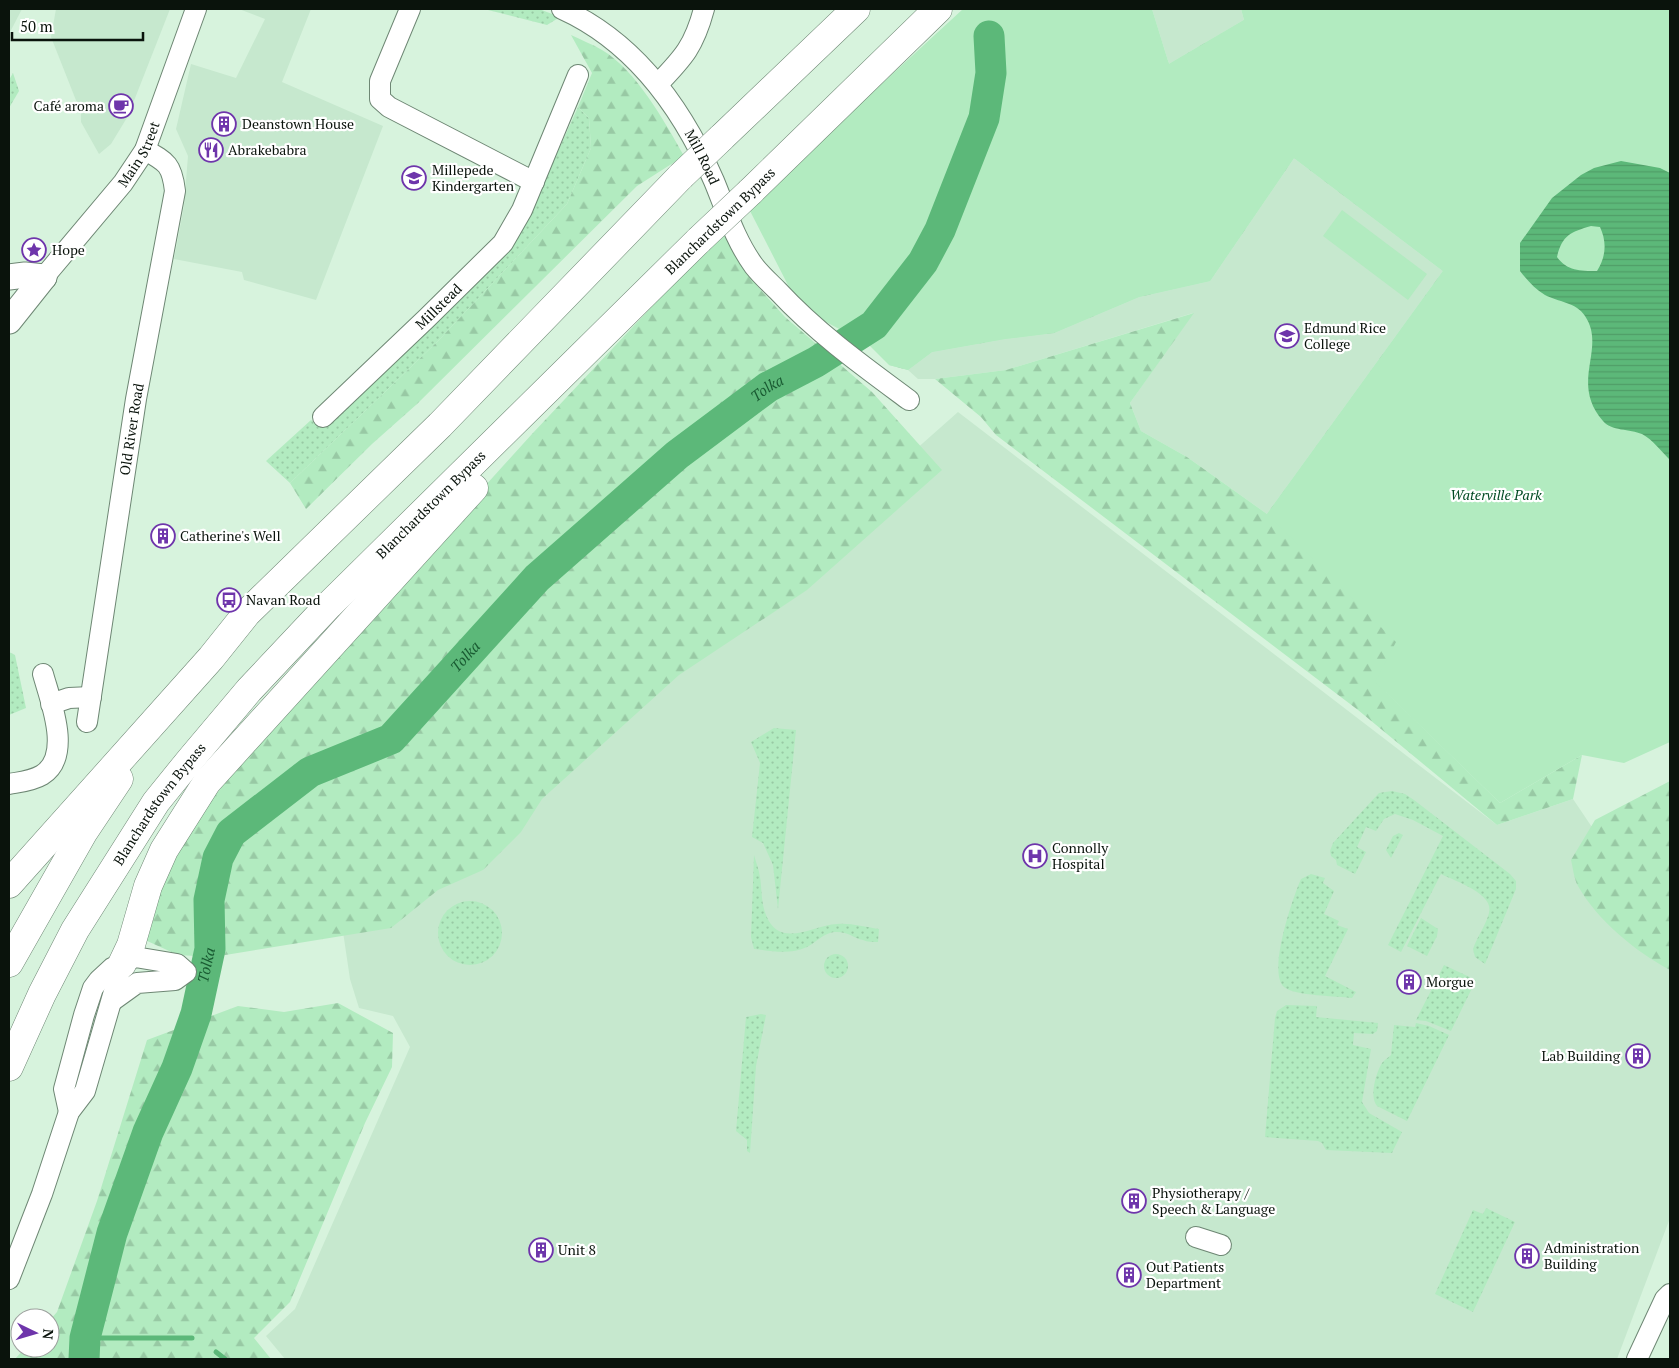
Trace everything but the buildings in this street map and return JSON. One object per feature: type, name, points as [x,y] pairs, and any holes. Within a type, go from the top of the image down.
[{"type":"highway","points":[[9,963],[83,833],[117,782],[247,613],[440,426],[681,176],[856,9]]},
{"type":"highway","name":"Blanchardstown Bypass","points":[[9,1067],[42,994],[75,930],[156,802],[249,690],[329,605],[938,9]]},
{"type":"highway","points":[[122,964],[131,945],[148,886],[164,850],[207,782],[434,531],[587,367],[652,287]]},
{"type":"highway","points":[[13,876],[211,658]]},
{"type":"main road","points":[[9,277],[25,275],[44,277]]},
{"type":"main road","points":[[9,320],[44,277]]},
{"type":"street","name":"Main Street","points":[[44,277],[123,183],[145,150],[196,9]]},
{"type":"street","points":[[410,9],[380,81],[380,99],[388,107],[534,182]]},
{"type":"street","name":"Mill Road","points":[[562,9],[583,20],[627,52],[658,84],[687,126],[714,180],[737,239],[750,260],[813,326],[909,400]]},
{"type":"street","points":[[658,84],[684,57],[695,39],[704,9]]},
{"type":"street","name":"Millstead","points":[[323,417],[493,254],[522,210],[578,75]]},
{"type":"street","name":"Old River Road","points":[[87,722],[135,408],[175,190],[171,168],[164,160],[145,150]]},
{"type":"street","points":[[9,784],[43,775],[53,764],[58,730],[42,674]]},
{"type":"street","points":[[51,704],[70,698],[91,697]]},
{"type":"street","points":[[69,1112],[64,1088],[93,988],[106,972],[135,957],[177,964],[186,972],[175,980],[138,983],[112,1001]]},
{"type":"street","points":[[9,1279],[42,1194],[69,1112],[85,1091],[122,964]]},
{"type":"street","points":[[1196,1237],[1221,1245]]},
{"type":"street","points":[[1637,1359],[1665,1299],[1670,1294]]},
{"type":"shaded area","points":[[9,9],[22,9],[9,34]]},
{"type":"shaded area","points":[[56,9],[170,9],[128,116],[111,144],[99,154],[81,122],[81,113],[51,37]]},
{"type":"shaded area","points":[[239,9],[311,9],[282,82],[383,126],[316,300],[244,280],[242,272],[174,259],[184,206],[188,156],[176,129],[191,64],[236,78],[265,19]]},
{"type":"shaded area","points":[[1152,9],[1241,9],[1244,20],[1169,64]]},
{"type":"shaded area","name":"Edmund Rice College","points":[[1294,158],[1443,271],[1267,514],[1187,457],[1141,431],[1130,403],[1193,313],[1006,370],[935,379],[918,379],[908,370],[932,352],[1005,339],[1054,333],[1139,297],[1210,281]]},
{"type":"shaded area","points":[[1621,161],[1660,168],[1670,173],[1670,460],[1646,436],[1637,432],[1611,427],[1603,421],[1593,407],[1589,393],[1588,379],[1592,341],[1591,328],[1585,316],[1572,305],[1541,293],[1520,271],[1520,243],[1552,198],[1581,175],[1594,168]],"holes":[[[1591,226],[1600,227],[1604,238],[1604,249],[1597,271],[1570,268],[1557,257],[1562,244],[1568,236],[1578,230]]]},
{"type":"shaded area","name":"Connolly Hospital","points":[[958,412],[1497,825],[1573,799],[1670,943],[1670,1218],[1617,1359],[285,1359],[266,1336],[295,1309],[410,1047],[393,1016],[359,1008],[350,979],[342,925],[421,888]]},
{"type":"green space","points":[[484,9],[539,9],[560,17],[547,25]]},
{"type":"green space","name":"Waterville Park","points":[[963,9],[1152,9],[1169,64],[1244,20],[1241,9],[1670,9],[1670,742],[1624,763],[1582,755],[1500,803],[1375,682],[1396,642],[1267,514],[1443,271],[1294,158],[1210,281],[1139,297],[1054,333],[1005,339],[932,352],[908,370],[889,365],[869,345],[813,315],[789,287],[748,207]]},
{"type":"green space","points":[[1145,9],[1169,64],[1244,20],[1447,243],[1426,507],[1386,692],[1500,803],[1582,755],[1573,799],[1497,825],[1358,710],[996,435],[981,417],[935,379],[1006,370],[1194,313],[1130,403],[1141,431],[1187,457],[1267,514],[1443,271],[1294,158],[1210,281],[1139,297],[1054,333],[1005,339],[932,352],[908,370],[889,365],[900,356]]},
{"type":"green space","points":[[571,35],[602,50],[626,70],[649,98],[684,156],[637,186],[417,404],[372,444],[306,509],[290,483],[438,341],[567,204],[591,148],[589,118],[578,107],[592,73]]},
{"type":"green space","points":[[13,73],[19,91],[9,108],[9,80]]},
{"type":"green space","points":[[578,107],[589,118],[591,148],[567,204],[438,341],[290,483],[266,461],[311,420],[321,428],[424,330],[531,211]]},
{"type":"green space","points":[[1342,210],[1427,274],[1408,300],[1323,236]]},
{"type":"green space","points":[[726,228],[757,286],[785,317],[872,392],[942,470],[807,590],[679,675],[542,799],[521,832],[483,870],[438,890],[391,928],[213,957],[178,955],[145,940],[159,890],[197,818],[293,698],[532,434]]},
{"type":"green space","points":[[9,652],[15,655],[26,708],[9,715]]},
{"type":"green space","points":[[774,728],[796,730],[778,909],[773,865],[763,843],[752,837],[760,763],[751,742]]},
{"type":"green space","points":[[1670,781],[1670,970],[1644,954],[1606,923],[1586,899],[1577,883],[1571,860],[1595,820]]},
{"type":"green space","points":[[1392,791],[1405,794],[1414,800],[1510,874],[1516,881],[1516,889],[1485,964],[1475,957],[1473,949],[1488,918],[1489,906],[1480,894],[1464,884],[1441,874],[1401,952],[1388,945],[1443,836],[1413,820],[1395,814],[1384,819],[1376,831],[1366,827],[1357,847],[1366,852],[1355,874],[1337,865],[1336,860],[1331,856],[1330,851],[1333,843],[1379,793]]},
{"type":"green space","points":[[1399,833],[1403,835],[1391,858],[1386,850],[1393,836]]},
{"type":"green space","points":[[754,855],[760,874],[764,910],[772,925],[780,931],[798,933],[828,925],[853,925],[879,929],[878,942],[866,941],[847,934],[834,932],[823,936],[807,947],[794,951],[781,952],[754,949],[751,937]]},
{"type":"green space","points":[[1311,874],[1325,878],[1323,883],[1334,891],[1324,914],[1339,921],[1337,925],[1348,929],[1325,976],[1356,992],[1352,998],[1316,995],[1289,990],[1284,987],[1280,979],[1278,966],[1288,917],[1301,879]]},
{"type":"green space","points":[[470,901],[488,907],[496,915],[502,933],[496,951],[488,959],[470,965],[452,959],[444,951],[438,933],[444,915],[452,907]]},
{"type":"green space","points":[[1421,918],[1438,929],[1437,936],[1427,956],[1407,946]]},
{"type":"green space","points":[[836,954],[845,957],[848,966],[845,975],[836,978],[827,975],[824,966],[827,957]]},
{"type":"green space","points":[[1444,965],[1476,980],[1451,1031],[1426,1021],[1416,1020]]},
{"type":"green space","points":[[338,1003],[393,1033],[392,1067],[365,1123],[290,1302],[254,1338],[271,1359],[15,1359],[60,1358],[60,1308],[58,1308],[97,1201],[147,1040],[238,1006],[284,1012]]},
{"type":"green space","points":[[1286,1005],[1317,1006],[1316,1017],[1378,1023],[1377,1031],[1373,1034],[1354,1033],[1353,1045],[1371,1049],[1362,1102],[1369,1113],[1402,1132],[1392,1153],[1326,1150],[1322,1143],[1318,1141],[1265,1137],[1275,1018],[1277,1011]]},
{"type":"green space","points":[[766,1015],[756,1066],[750,1153],[747,1151],[747,1140],[736,1131],[746,1017]]},
{"type":"green space","points":[[1416,1023],[1429,1026],[1449,1035],[1407,1121],[1377,1106],[1373,1091],[1380,1067],[1391,1055],[1394,1025],[1415,1027]]},
{"type":"green space","points":[[1486,1208],[1515,1222],[1473,1312],[1435,1294],[1473,1210],[1483,1214]]},
{"type":"waterway","name":"Tolka","points":[[84,1359],[85,1338],[112,1233],[148,1132],[177,1068],[196,1014],[210,949],[209,900],[218,858],[231,833],[310,772],[391,739],[537,578],[677,455],[768,387],[816,362],[874,325],[923,262],[940,230],[984,118],[991,73],[989,36]]},
{"type":"waterway","points":[[85,1338],[192,1338]]},
{"type":"waterway","points":[[216,1352],[225,1359]]},
{"type":"place","name":"Café aroma","points":[[121,106]]},
{"type":"place","name":"Deanstown House","points":[[224,124]]},
{"type":"place","name":"Abrakebabra","points":[[211,150]]},
{"type":"place","name":"Millepede Kindergarten","points":[[414,178]]},
{"type":"place","name":"Hope","points":[[34,250]]},
{"type":"place","name":"Edmund Rice College","points":[[1287,336]]},
{"type":"place","name":"Catherine's Well","points":[[163,536]]},
{"type":"place","name":"Navan Road","points":[[229,600]]},
{"type":"place","name":"Connolly Hospital","points":[[1035,856]]},
{"type":"place","name":"Morgue","points":[[1409,982]]},
{"type":"place","name":"Lab Building","points":[[1638,1056]]},
{"type":"place","name":"Physiotherapy / Speech & Language","points":[[1134,1201]]},
{"type":"place","name":"Unit 8","points":[[541,1250]]},
{"type":"place","name":"Administration Building","points":[[1527,1256]]},
{"type":"place","name":"Out Patients Department","points":[[1129,1275]]}]
